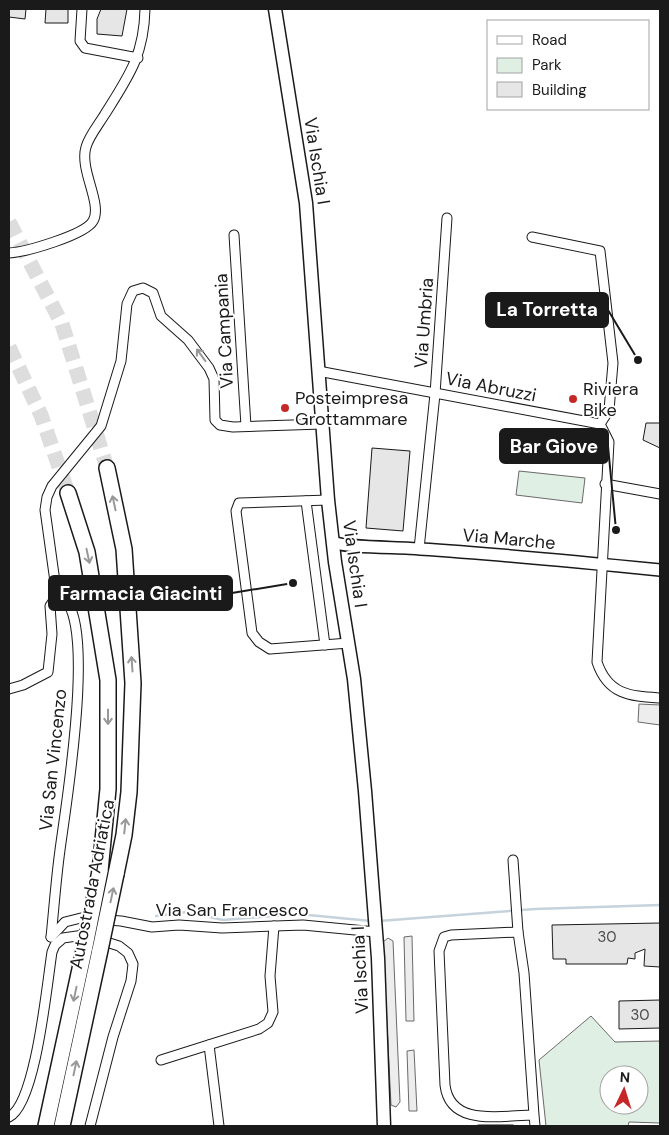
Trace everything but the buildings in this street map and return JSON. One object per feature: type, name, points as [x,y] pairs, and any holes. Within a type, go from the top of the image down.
[{"type":"highway","name":"Autostrada Adriatica","points":[[46,1126],[92,948],[116,874],[124,835],[129,792],[133,684],[124,549],[107,468]]},
{"type":"highway","name":"Autostrada Adriatica","points":[[62,1126],[92,948],[108,790],[108,680],[87,552],[68,493]]},
{"type":"main road","name":"Via Ischia I","points":[[275,9],[306,203],[328,500],[349,643],[375,912],[384,1126]]},
{"type":"street","points":[[82,9],[80,41],[85,48],[138,58]]},
{"type":"street","points":[[9,253],[29,250],[56,240],[86,228],[93,221],[96,212],[84,166],[86,147],[138,58],[144,32],[145,9]]},
{"type":"street","name":"Via Umbria","points":[[419,549],[435,394],[447,218]]},
{"type":"street","name":"Via Campania","points":[[234,235],[246,426]]},
{"type":"street","points":[[532,237],[600,251],[613,363],[609,410],[600,424],[603,434],[609,442],[605,484],[597,662],[601,674],[611,686],[623,693],[660,698]]},
{"type":"street","points":[[57,596],[45,510],[46,498],[52,486],[101,426],[121,360],[127,304],[133,291],[148,289],[153,293],[161,316],[188,340],[209,368],[214,378],[215,420],[220,425],[322,424]]},
{"type":"street","name":"Via Abruzzi","points":[[318,370],[435,394],[600,424]]},
{"type":"street","points":[[605,484],[660,494]]},
{"type":"street","points":[[328,500],[239,503],[236,511],[252,633],[259,642],[270,649],[349,643]]},
{"type":"street","points":[[306,501],[325,645]]},
{"type":"street","name":"Via Marche","points":[[333,542],[341,546],[356,545],[419,549],[660,570]]},
{"type":"street","name":"Via San Vincenzo","points":[[9,689],[23,685],[48,672],[52,634],[50,606],[57,596],[67,600],[78,640],[78,709],[50,937]]},
{"type":"street","points":[[513,860],[535,1126]]},
{"type":"street","name":"Via San Francesco","points":[[50,937],[65,922],[78,918],[121,921],[152,928],[179,925],[222,928],[310,926],[376,929]]},
{"type":"street","points":[[161,1060],[259,1029],[270,1020],[273,1008],[270,976],[274,926]]},
{"type":"street","points":[[518,932],[451,935],[444,937],[440,943],[444,1085],[448,1098],[462,1113],[472,1116],[534,1115]]},
{"type":"street","points":[[9,1116],[22,1102],[33,1068],[52,952],[55,945],[66,937],[84,935],[119,946],[128,953],[133,964],[131,981],[113,1037],[90,1126]]},
{"type":"street","points":[[50,937],[52,952]]},
{"type":"street","points":[[209,1045],[219,1126]]},
{"type":"green space","points":[[519,471],[585,478],[582,503],[516,495]]},
{"type":"green space","points":[[591,1016],[615,1042],[660,1041],[660,1123],[629,1122],[628,1126],[546,1126],[539,1060]]},
{"type":"shaded area","points":[[639,704],[660,705],[660,725],[638,722]]},
{"type":"shaded area","points":[[412,936],[414,1021],[406,1021],[404,937]]},
{"type":"shaded area","points":[[388,938],[393,941],[400,1102],[396,1107],[391,1105],[383,942]]},
{"type":"shaded area","points":[[414,1050],[417,1111],[409,1111],[407,1051]]},
{"type":"waterway","points":[[379,921],[535,909],[660,905]]},
{"type":"waterway","points":[[156,916],[187,912],[223,920],[298,914],[371,921]]},
{"type":"tunnel","points":[[9,222],[62,324],[107,468]]},
{"type":"tunnel","points":[[9,347],[41,415],[68,493]]},
{"type":"place","name":"La Torretta","points":[[638,360]]},
{"type":"place","name":"Riviera Bike","points":[[573,399]]},
{"type":"place","name":"Posteimpresa Grottammare","points":[[285,408]]},
{"type":"place","name":"Bar Giove","points":[[616,530]]},
{"type":"place","name":"Farmacia Giacinti","points":[[293,583]]}]
